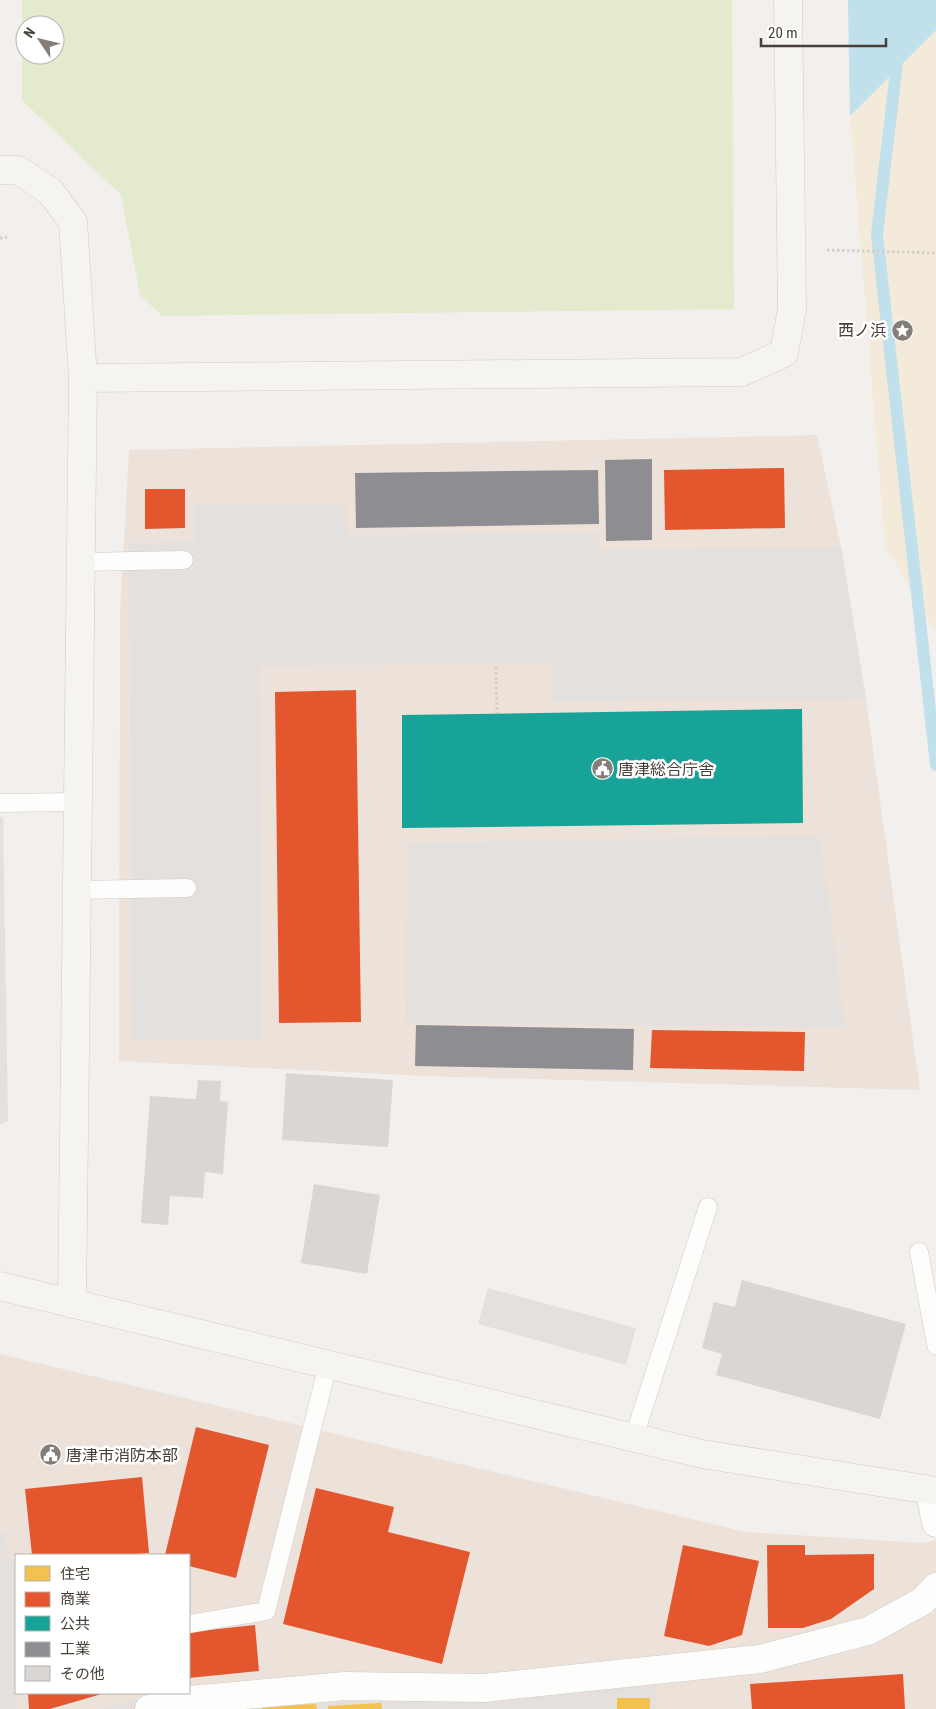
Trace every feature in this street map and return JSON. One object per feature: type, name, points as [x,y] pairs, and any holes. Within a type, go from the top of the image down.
[{"type":"street","points":[[83,378],[742,372],[784,353],[792,309],[788,0]]},
{"type":"street","points":[[0,170],[18,170],[50,191],[73,222],[83,378],[72,1304]]},
{"type":"street","points":[[0,1286],[702,1454],[933,1491],[936,1523]]},
{"type":"street","points":[[149,1709],[346,1686],[485,1699],[760,1659],[868,1631],[924,1601],[936,1587]]},
{"type":"lane","points":[[80,562],[184,560]]},
{"type":"lane","points":[[0,803],[78,802]]},
{"type":"lane","points":[[77,890],[187,888]]},
{"type":"lane","points":[[634,1437],[708,1207]]},
{"type":"lane","points":[[919,1252],[936,1345]]},
{"type":"lane","points":[[190,1624],[266,1611],[328,1365]]},
{"type":"path","points":[[0,238],[7,238]]},
{"type":"path","points":[[792,250],[936,253]]},
{"type":"path","points":[[496,666],[496,714]]},
{"type":"shaded area","points":[[817,435],[841,547],[866,699],[920,1090],[424,1076],[119,1061],[120,612],[129,450]]},
{"type":"shaded area","points":[[346,503],[347,535],[599,533],[600,550],[841,547],[866,699],[553,702],[553,663],[259,666],[261,1039],[132,1040],[129,543],[195,542],[195,505]]},
{"type":"shaded area","points":[[0,817],[3,817],[8,1121],[0,1125]]},
{"type":"shaded area","points":[[820,836],[845,1027],[406,1023],[407,843]]},
{"type":"shaded area","points":[[488,1288],[636,1328],[626,1365],[478,1324]]},
{"type":"shaded area","points":[[0,1354],[746,1532],[924,1543],[936,1540],[936,1709],[656,1709],[660,1659],[488,1674],[351,1673],[190,1688],[190,1554],[15,1554],[15,1569],[5,1532],[0,1531]]},
{"type":"shaded area","points":[[0,1531],[5,1532],[15,1569],[15,1694],[17,1694],[17,1709],[0,1709]]},
{"type":"shaded area","points":[[660,1658],[656,1709],[99,1709],[153,1694],[190,1694],[190,1690],[351,1673]]},
{"type":"shaded area","points":[[17,1694],[153,1694],[99,1709],[17,1709]]},
{"type":"green space","points":[[22,0],[732,0],[734,309],[162,316],[140,295],[121,195],[22,100],[22,65],[65,65],[65,15],[22,15]]},
{"type":"sand","name":"西ノ浜","points":[[848,0],[936,0],[936,633],[885,545],[850,116]]},
{"type":"water","points":[[848,0],[936,0],[936,30],[850,116]]},
{"type":"building: 住宅","points":[[617,1698],[650,1698],[650,1709],[617,1709]]},
{"type":"building: 住宅","points":[[381,1703],[382,1709],[328,1709],[328,1706]]},
{"type":"building: 住宅","points":[[316,1704],[317,1709],[262,1709],[262,1707]]},
{"type":"building: 商業","points":[[784,468],[785,528],[665,530],[664,470]]},
{"type":"building: 商業","points":[[145,489],[185,489],[185,528],[145,529]]},
{"type":"building: 商業","points":[[356,690],[361,1022],[279,1023],[275,692]]},
{"type":"building: 商業","points":[[652,1030],[805,1032],[804,1071],[650,1068]]},
{"type":"building: 商業","points":[[196,1427],[269,1445],[236,1578],[190,1566],[190,1554],[165,1554]]},
{"type":"building: 商業","points":[[142,1477],[149,1553],[32,1554],[25,1489]]},
{"type":"building: 商業","points":[[316,1488],[394,1507],[388,1532],[470,1552],[442,1664],[283,1624]]},
{"type":"building: 商業","points":[[683,1545],[759,1561],[742,1635],[709,1646],[664,1636]]},
{"type":"building: 商業","points":[[767,1545],[805,1545],[805,1555],[874,1554],[874,1589],[831,1619],[803,1628],[768,1628]]},
{"type":"building: 商業","points":[[255,1625],[259,1671],[190,1678],[190,1632]]},
{"type":"building: 商業","points":[[903,1674],[905,1709],[752,1709],[750,1684]]},
{"type":"building: 商業","points":[[28,1694],[102,1694],[50,1709],[29,1709]]},
{"type":"building: 公共","name":"唐津総合庁舎","points":[[802,709],[803,823],[402,828],[402,715]]},
{"type":"building: 工業","points":[[652,459],[652,540],[606,541],[605,460]]},
{"type":"building: 工業","points":[[598,470],[599,524],[356,528],[355,473]]},
{"type":"building: 工業","points":[[416,1025],[634,1029],[633,1070],[415,1066]]},
{"type":"building: その他","points":[[286,1073],[393,1080],[388,1147],[282,1140]]},
{"type":"building: その他","points":[[198,1080],[221,1081],[220,1101],[228,1102],[223,1174],[205,1172],[203,1198],[170,1196],[168,1225],[141,1223],[150,1096],[196,1099]]},
{"type":"building: その他","points":[[314,1184],[380,1195],[367,1274],[301,1263]]},
{"type":"building: その他","points":[[742,1280],[906,1324],[880,1419],[716,1375],[722,1354],[702,1348],[714,1302],[735,1307]]},
{"type":"waterway","points":[[898,54],[877,234],[936,765]]},
{"type":"place","name":"西ノ浜","points":[[902,330]]},
{"type":"place","name":"唐津総合庁舎","points":[[602,769]]},
{"type":"place","name":"唐津市消防本部","points":[[50,1455]]}]
